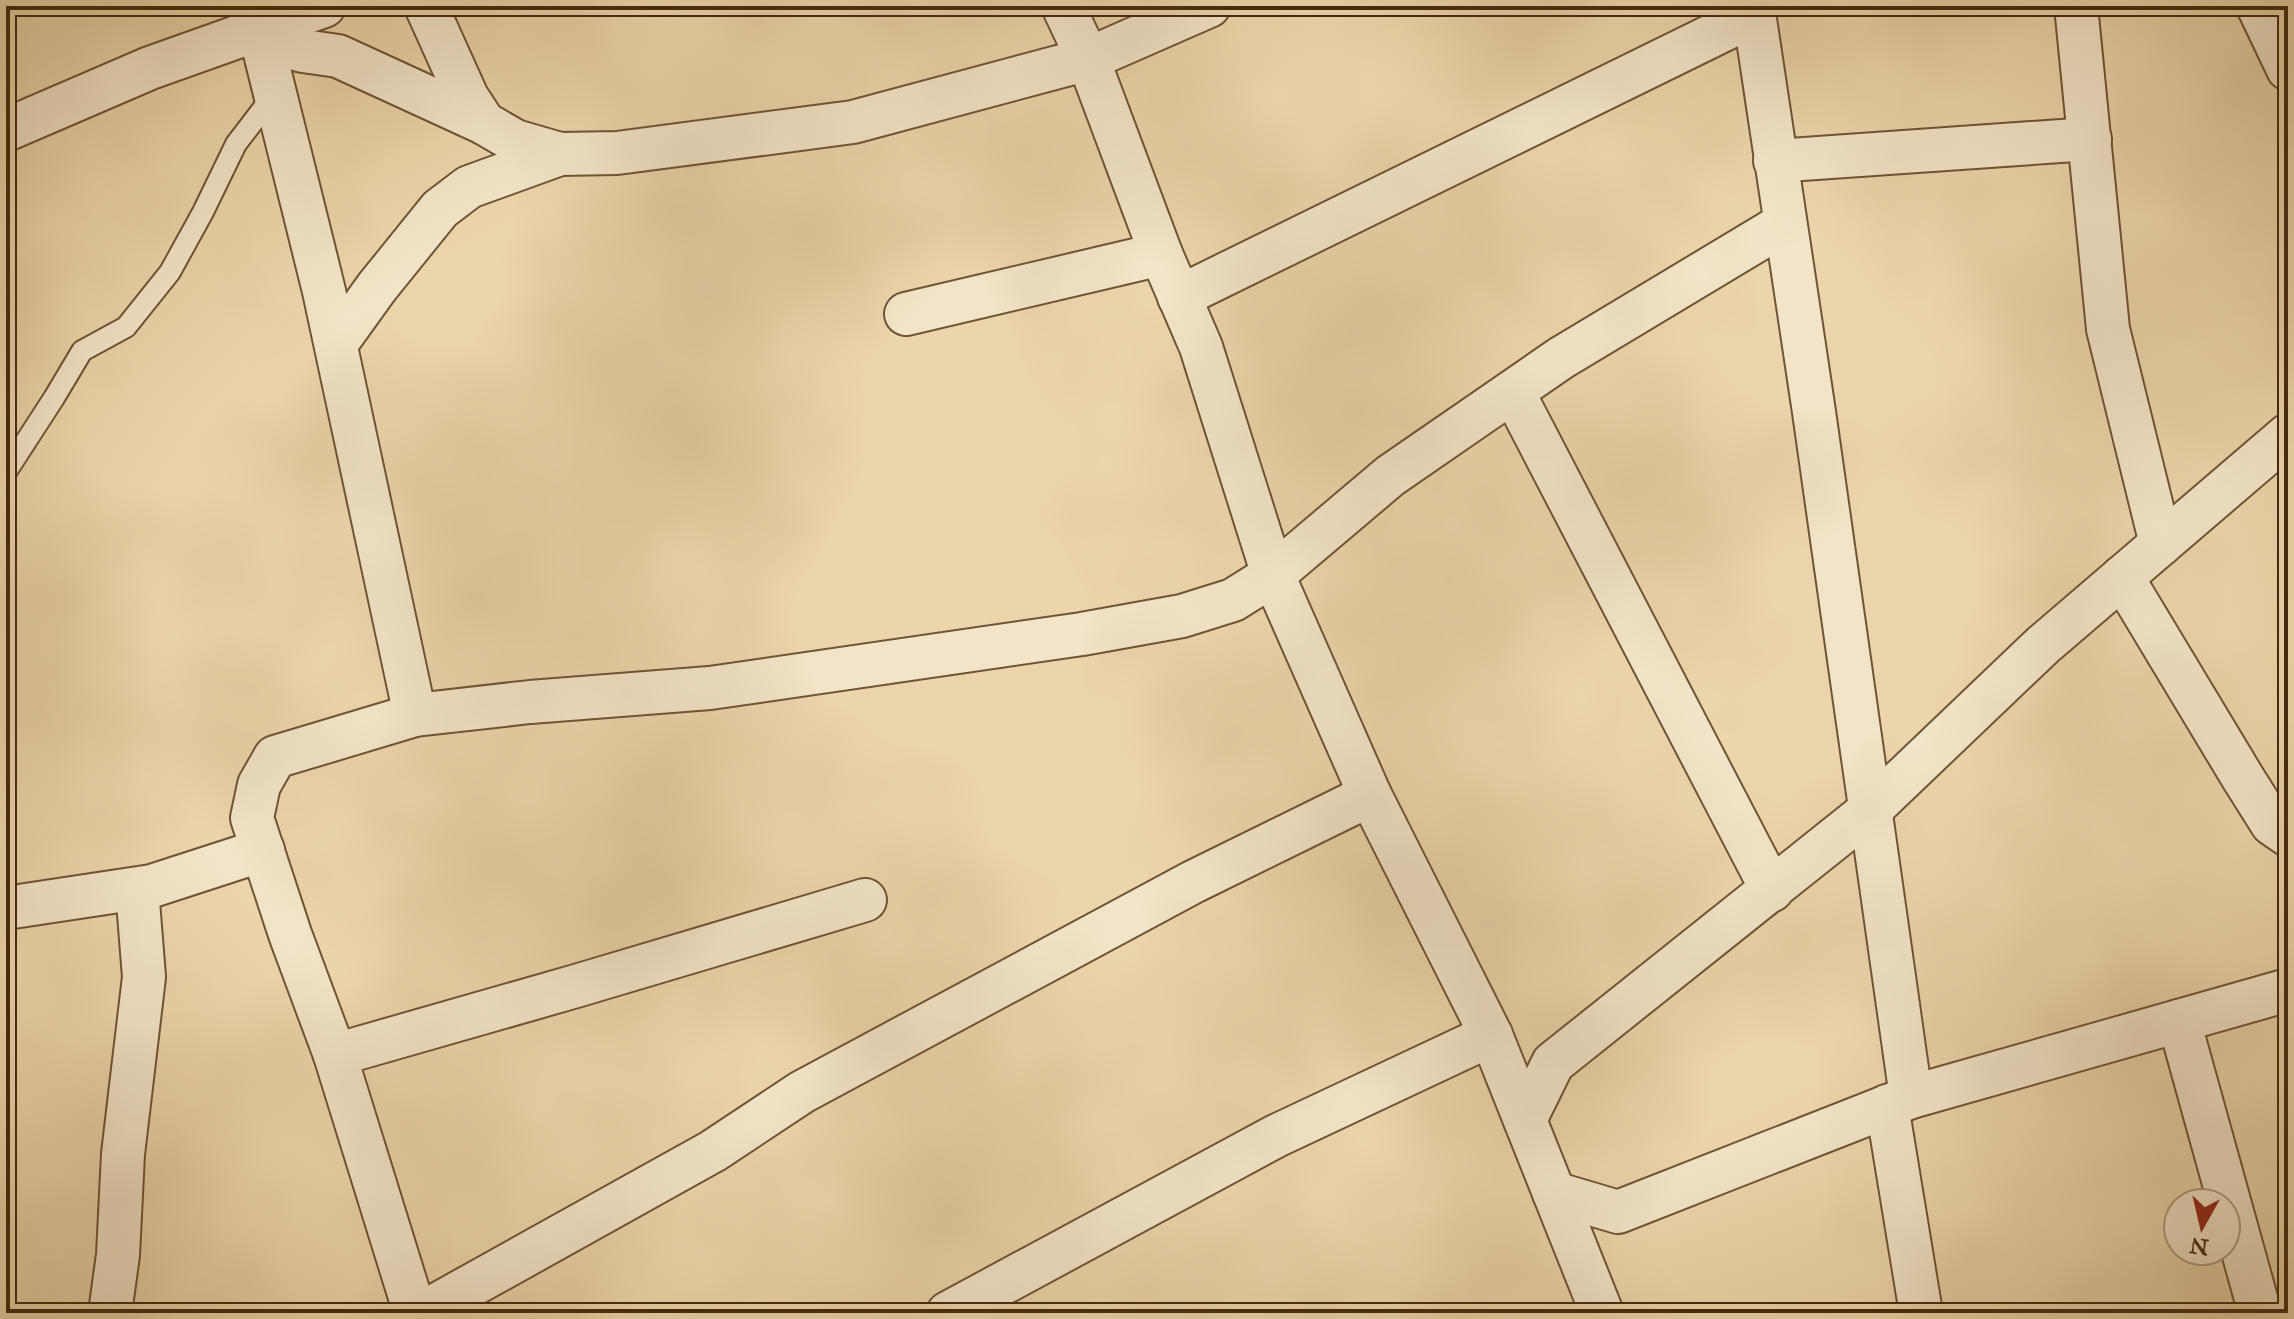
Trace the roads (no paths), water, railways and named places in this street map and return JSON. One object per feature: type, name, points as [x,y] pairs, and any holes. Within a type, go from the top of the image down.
[{"type":"street","points":[[6,130],[150,68],[260,35],[324,6]]},
{"type":"street","points":[[426,6],[467,97],[484,123]]},
{"type":"street","points":[[1063,6],[1088,59],[1161,254],[1201,347],[1273,575],[1370,795],[1493,1041],[1554,1193],[1586,1300]]},
{"type":"street","points":[[260,35],[303,51],[338,56],[484,123],[515,141],[560,154],[617,153],[853,122],[1088,59],[1209,6]]},
{"type":"street","points":[[2076,6],[2108,329],[2161,544]]},
{"type":"street","points":[[2258,6],[2288,69]]},
{"type":"street","points":[[1179,297],[1754,10],[1869,811],[1921,1313]]},
{"type":"street","points":[[260,35],[324,291],[415,715]]},
{"type":"street","points":[[1775,161],[2090,139]]},
{"type":"street","points":[[336,344],[440,209],[469,187],[560,154]]},
{"type":"street","points":[[415,1313],[335,1055],[290,934],[252,818],[259,785],[275,757],[415,715],[530,702],[710,688],[1082,634],[1182,616],[1233,600],[1273,575],[1390,476],[1561,358],[1784,224]]},
{"type":"street","points":[[906,314],[1161,254]]},
{"type":"street","points":[[324,291],[377,287]]},
{"type":"street","points":[[1513,392],[1772,890]]},
{"type":"street","points":[[1525,1120],[1553,1063],[1869,811],[2043,645],[2288,435]]},
{"type":"street","points":[[2122,577],[2250,790],[2272,824],[2288,835]]},
{"type":"street","points":[[422,1313],[713,1151],[802,1092],[1193,882],[1370,795]]},
{"type":"street","points":[[6,908],[137,889],[263,850]]},
{"type":"street","points":[[110,1313],[118,1255],[123,1154],[144,977],[137,889]]},
{"type":"street","points":[[335,1055],[865,900]]},
{"type":"street","points":[[1554,1193],[1618,1212],[1899,1102],[2288,990]]},
{"type":"street","points":[[2179,1021],[2260,1313]]},
{"type":"street","points":[[948,1313],[1276,1136],[1493,1041],[1553,1063]]},
{"type":"street","points":[[1586,1300],[1618,1212]]},
{"type":"lane","points":[[6,472],[82,351],[126,327],[170,272],[236,144],[275,93]]}]
